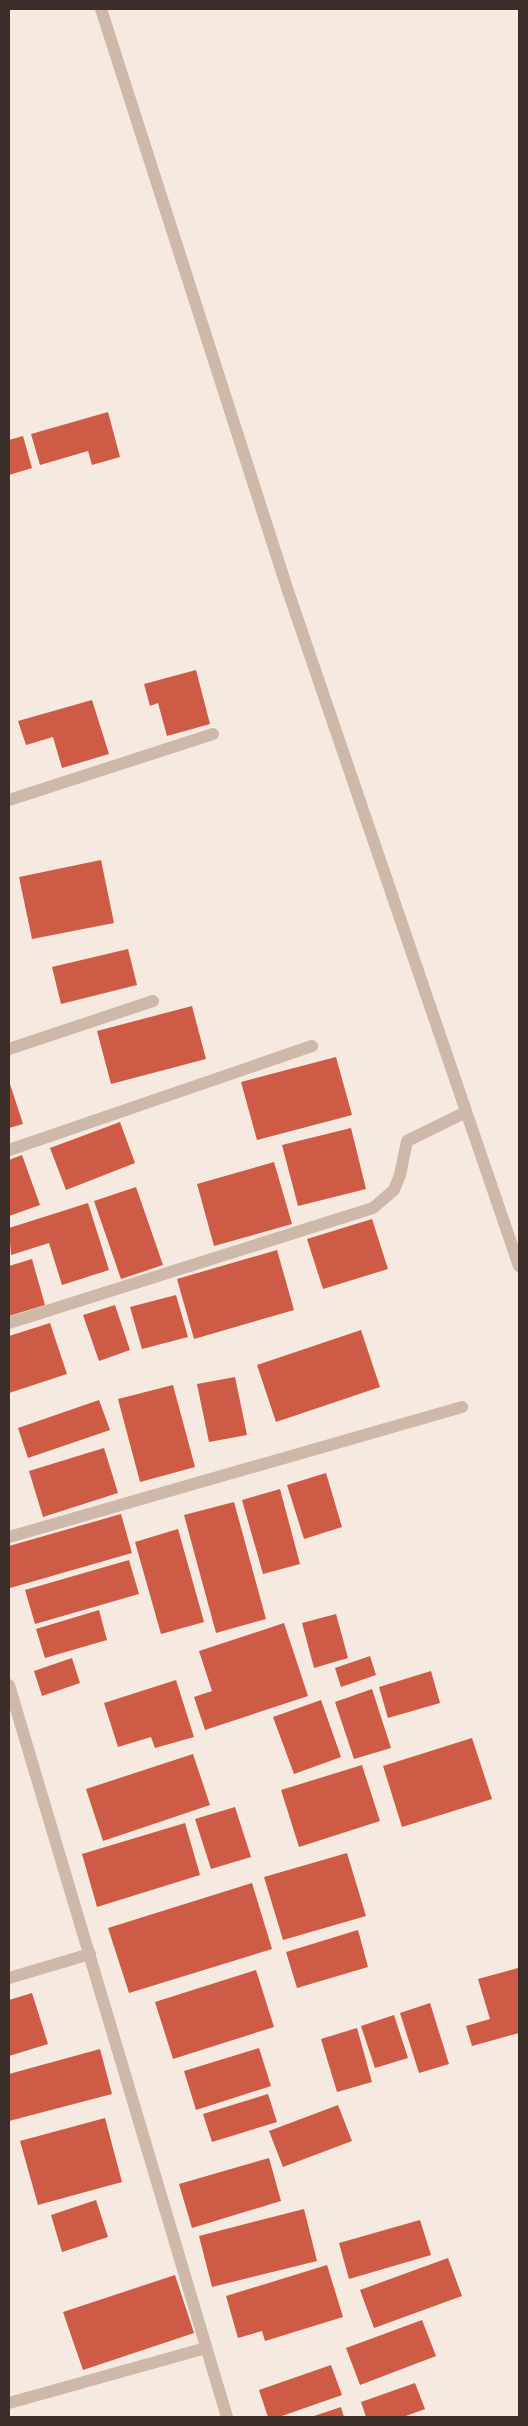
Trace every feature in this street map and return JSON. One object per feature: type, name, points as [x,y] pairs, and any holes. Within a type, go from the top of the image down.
[{"type":"street","points":[[101,9],[287,588],[519,1266]]},
{"type":"street","points":[[9,800],[213,734]]},
{"type":"street","points":[[9,1049],[153,1001]]},
{"type":"street","points":[[9,1150],[312,1046]]},
{"type":"street","points":[[9,1323],[373,1208],[394,1190],[407,1141],[466,1112]]},
{"type":"street","points":[[9,1537],[462,1407]]},
{"type":"street","points":[[9,1685],[227,2417]]},
{"type":"street","points":[[9,1978],[90,1954]]},
{"type":"street","points":[[9,2403],[206,2348]]},
{"type":"building","points":[[108,412],[120,457],[92,465],[88,451],[40,465],[31,434]]},
{"type":"building","points":[[23,436],[32,468],[9,475],[9,440]]},
{"type":"building","points":[[196,670],[210,724],[167,736],[158,703],[150,706],[144,684]]},
{"type":"building","points":[[92,700],[109,754],[62,768],[53,737],[26,745],[18,721]]},
{"type":"building","points":[[101,860],[114,923],[32,939],[19,877]]},
{"type":"building","points":[[128,949],[137,985],[61,1004],[52,967]]},
{"type":"building","points":[[192,1006],[206,1059],[111,1084],[97,1031]]},
{"type":"building","points":[[336,1057],[352,1115],[257,1140],[241,1082]]},
{"type":"building","points":[[9,1081],[23,1124],[9,1128]]},
{"type":"building","points":[[120,1122],[135,1163],[66,1190],[50,1148]]},
{"type":"building","points":[[351,1128],[366,1189],[298,1206],[282,1145]]},
{"type":"building","points":[[22,1155],[40,1205],[9,1216],[9,1160]]},
{"type":"building","points":[[274,1162],[292,1224],[214,1246],[197,1184]]},
{"type":"building","points":[[136,1187],[163,1265],[121,1279],[94,1201]]},
{"type":"building","points":[[88,1203],[109,1270],[62,1285],[49,1243],[11,1255],[9,1228]]},
{"type":"building","points":[[372,1219],[388,1269],[323,1289],[307,1239]]},
{"type":"building","points":[[277,1250],[294,1310],[194,1339],[177,1279]]},
{"type":"building","points":[[32,1259],[45,1305],[9,1316],[9,1266]]},
{"type":"building","points":[[176,1295],[188,1337],[142,1349],[130,1307]]},
{"type":"building","points":[[115,1305],[130,1350],[99,1361],[83,1315]]},
{"type":"building","points":[[50,1323],[67,1374],[9,1393],[9,1336]]},
{"type":"building","points":[[361,1330],[380,1387],[276,1422],[257,1365]]},
{"type":"building","points":[[235,1377],[247,1435],[209,1442],[197,1384]]},
{"type":"building","points":[[173,1385],[195,1467],[140,1482],[118,1399]]},
{"type":"building","points":[[99,1400],[110,1430],[28,1458],[18,1428]]},
{"type":"building","points":[[104,1448],[118,1493],[43,1517],[29,1471]]},
{"type":"building","points":[[326,1473],[342,1527],[304,1539],[287,1485]]},
{"type":"building","points":[[280,1489],[300,1564],[263,1574],[242,1500]]},
{"type":"building","points":[[234,1502],[266,1619],[216,1633],[184,1515]]},
{"type":"building","points":[[121,1514],[132,1553],[10,1588],[9,1546]]},
{"type":"building","points":[[178,1529],[204,1622],[161,1634],[135,1542]]},
{"type":"building","points":[[129,1560],[139,1594],[35,1624],[25,1590]]},
{"type":"building","points":[[99,1610],[107,1640],[45,1658],[36,1629]]},
{"type":"building","points":[[336,1614],[348,1658],[314,1668],[302,1623]]},
{"type":"building","points":[[284,1623],[308,1696],[205,1730],[194,1697],[212,1691],[199,1651]]},
{"type":"building","points":[[370,1656],[376,1675],[341,1687],[335,1668]]},
{"type":"building","points":[[72,1658],[80,1683],[42,1696],[34,1671]]},
{"type":"building","points":[[431,1671],[440,1703],[388,1718],[379,1687]]},
{"type":"building","points":[[176,1680],[194,1737],[155,1748],[151,1737],[118,1747],[104,1703]]},
{"type":"building","points":[[372,1689],[391,1748],[354,1759],[335,1702]]},
{"type":"building","points":[[321,1700],[341,1757],[294,1774],[273,1717]]},
{"type":"building","points":[[472,1738],[492,1799],[402,1827],[383,1766]]},
{"type":"building","points":[[193,1754],[210,1805],[103,1841],[86,1789]]},
{"type":"building","points":[[362,1765],[380,1821],[299,1847],[281,1790]]},
{"type":"building","points":[[235,1807],[251,1857],[211,1869],[195,1819]]},
{"type":"building","points":[[185,1823],[200,1875],[97,1907],[82,1854]]},
{"type":"building","points":[[347,1853],[366,1916],[283,1940],[264,1877]]},
{"type":"building","points":[[252,1883],[272,1949],[129,1993],[108,1928]]},
{"type":"building","points":[[358,1930],[368,1967],[297,1988],[286,1952]]},
{"type":"building","points":[[518,1968],[519,2033],[472,2046],[466,2026],[490,2019],[478,1979]]},
{"type":"building","points":[[256,1970],[274,2027],[173,2059],[155,2002]]},
{"type":"building","points":[[32,1993],[48,2044],[9,2056],[9,2000]]},
{"type":"building","points":[[430,2003],[449,2064],[419,2073],[400,2013]]},
{"type":"building","points":[[394,2015],[408,2058],[375,2068],[361,2026]]},
{"type":"building","points":[[357,2028],[372,2082],[337,2092],[321,2039]]},
{"type":"building","points":[[259,2048],[271,2086],[196,2110],[184,2071]]},
{"type":"building","points":[[100,2049],[112,2094],[9,2121],[9,2074]]},
{"type":"building","points":[[268,2094],[277,2122],[212,2142],[203,2114]]},
{"type":"building","points":[[338,2105],[352,2141],[283,2167],[269,2131]]},
{"type":"building","points":[[105,2118],[122,2182],[38,2205],[20,2141]]},
{"type":"building","points":[[269,2158],[281,2201],[192,2228],[179,2184]]},
{"type":"building","points":[[96,2200],[108,2237],[62,2252],[51,2215]]},
{"type":"building","points":[[304,2209],[317,2261],[212,2287],[199,2236]]},
{"type":"building","points":[[420,2220],[431,2255],[349,2279],[339,2243]]},
{"type":"building","points":[[448,2258],[462,2296],[374,2328],[360,2290]]},
{"type":"building","points":[[327,2265],[343,2317],[265,2341],[262,2331],[238,2338],[226,2296]]},
{"type":"building","points":[[175,2275],[194,2333],[83,2370],[63,2312]]},
{"type":"building","points":[[422,2320],[436,2356],[360,2385],[346,2348]]},
{"type":"building","points":[[331,2365],[342,2395],[279,2417],[268,2417],[259,2390]]},
{"type":"building","points":[[415,2383],[425,2409],[403,2417],[366,2417],[361,2402]]},
{"type":"building","points":[[341,2407],[344,2417],[311,2417]]}]
